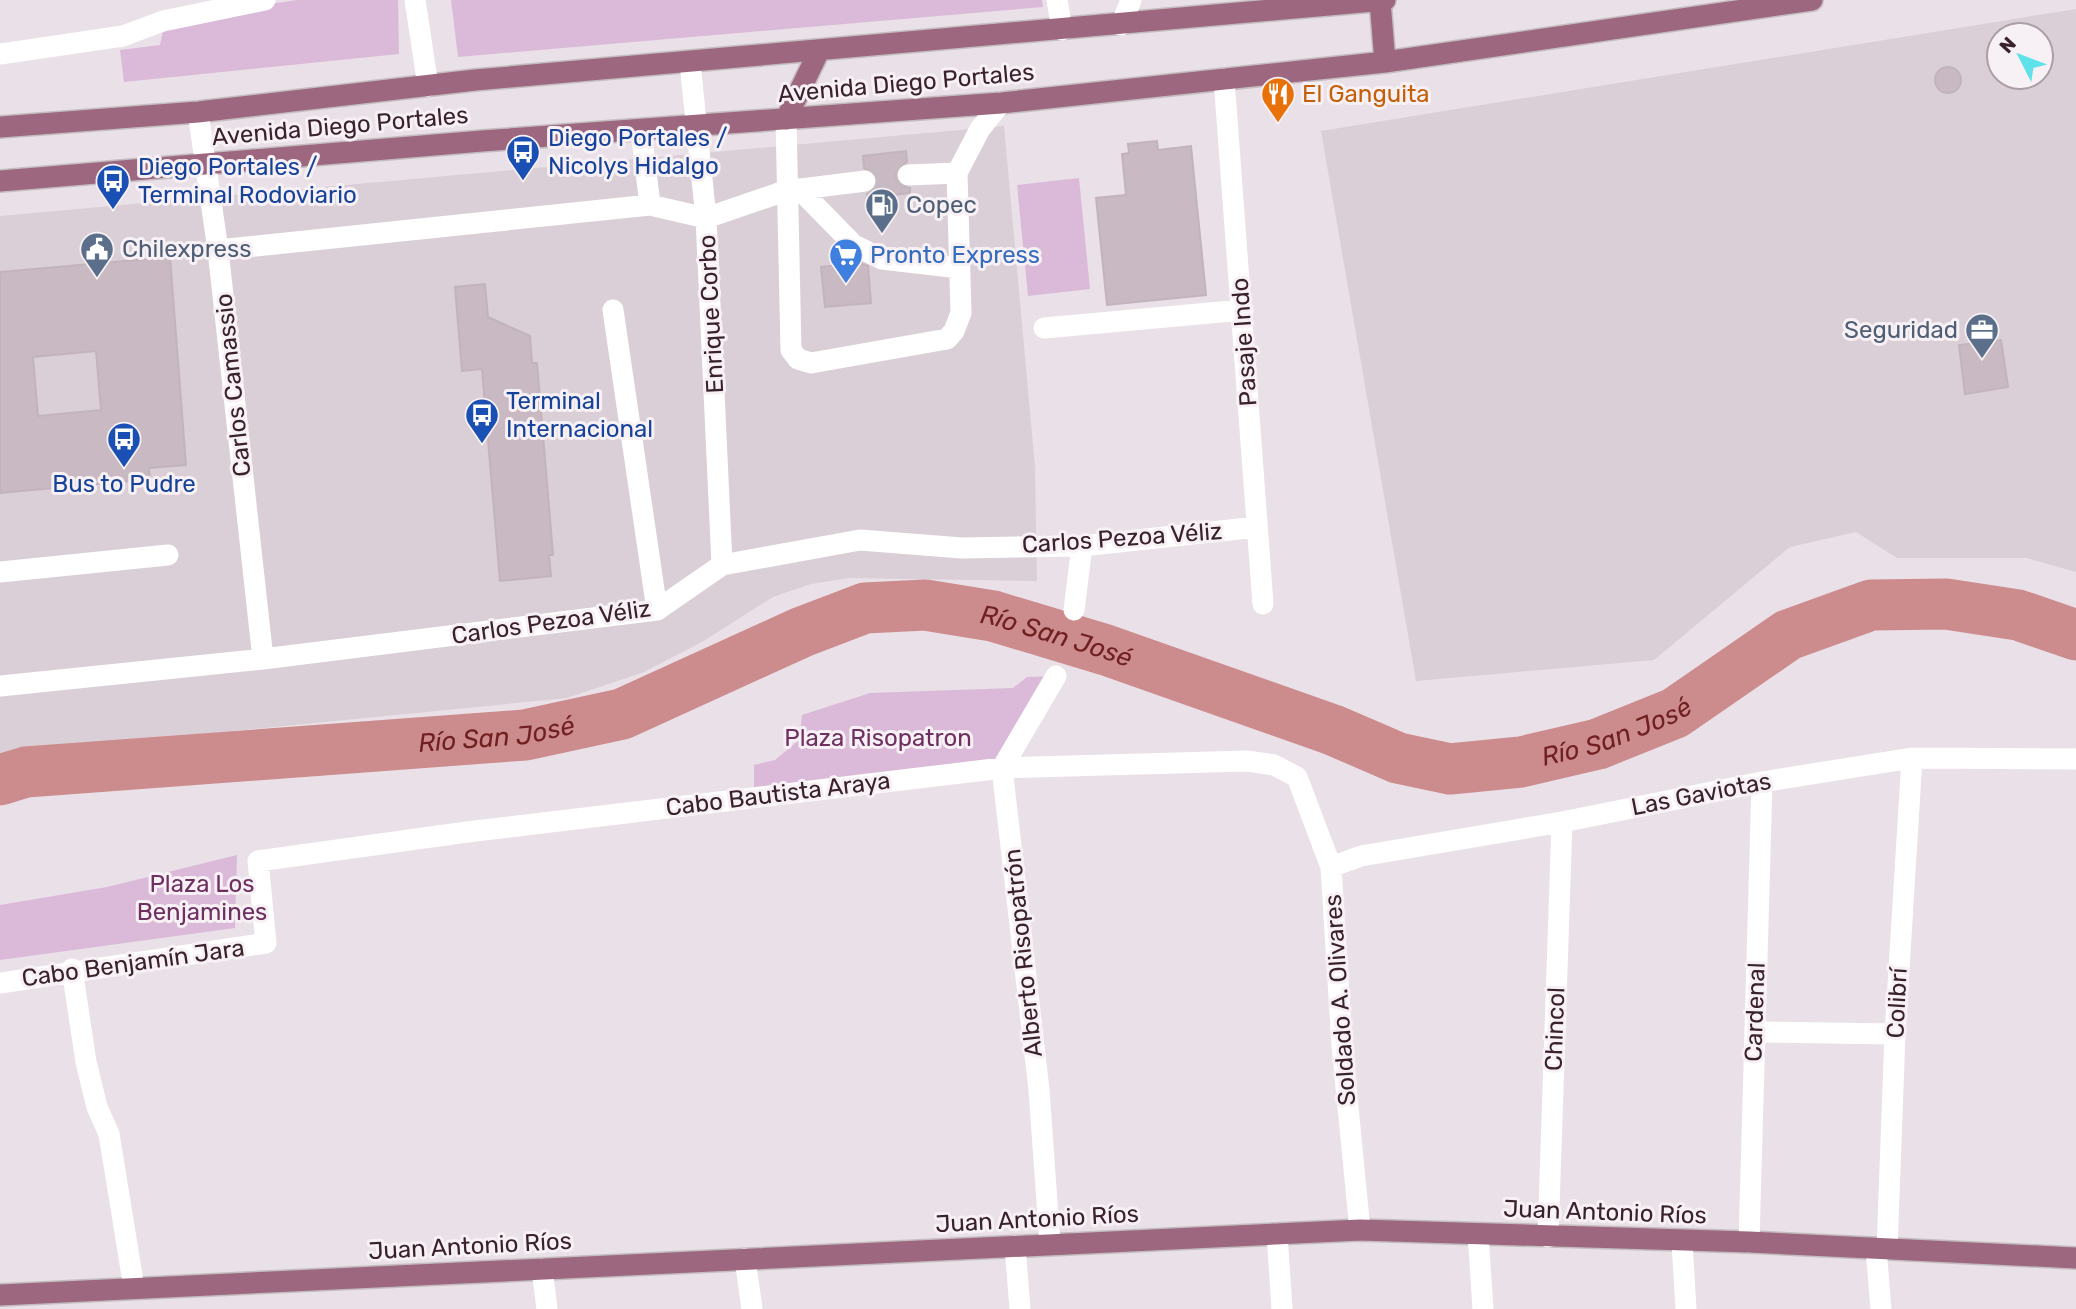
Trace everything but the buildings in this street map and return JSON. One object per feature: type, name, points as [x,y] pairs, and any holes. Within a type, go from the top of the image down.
[{"type":"main road","name":"Avenida Diego Portales","points":[[0,127],[198,112],[428,86],[1121,25],[1297,4],[1385,0]]},
{"type":"main road","name":"Avenida Diego Portales","points":[[0,181],[203,163],[1001,103],[1385,62],[1812,0]]},
{"type":"main road","points":[[1380,1],[1385,62]]},
{"type":"main road","points":[[786,119],[818,51]]},
{"type":"main road","name":"Juan Antonio Ríos","points":[[0,1294],[1360,1230],[1749,1242],[2076,1258]]},
{"type":"street","points":[[0,54],[122,36],[163,21],[265,0]]},
{"type":"street","points":[[415,0],[428,86]]},
{"type":"street","points":[[1057,0],[1062,30]]},
{"type":"street","points":[[1121,25],[1130,0]]},
{"type":"street","name":"Enrique Corbo","points":[[690,63],[706,218],[722,565]]},
{"type":"street","name":"Pasaje Indo","points":[[1224,79],[1263,604]]},
{"type":"street","points":[[786,119],[792,190],[791,351],[798,359],[811,363],[947,339],[954,331],[961,313],[957,173],[980,129],[1001,103]]},
{"type":"street","name":"Carlos Camassio","points":[[198,112],[203,163],[218,250],[263,659]]},
{"type":"street","points":[[642,130],[650,205]]},
{"type":"street","points":[[908,175],[957,173]]},
{"type":"street","points":[[218,250],[650,205],[706,218],[792,190],[865,181]]},
{"type":"street","points":[[792,190],[854,245],[882,259],[959,268]]},
{"type":"street","points":[[613,310],[657,610]]},
{"type":"street","points":[[1044,328],[1243,310]]},
{"type":"street","name":"Carlos Pezoa Véliz","points":[[0,686],[263,659],[657,610],[722,565],[860,540],[962,548],[1082,546],[1257,527]]},
{"type":"street","points":[[1074,610],[1082,546]]},
{"type":"street","points":[[0,572],[168,555]]},
{"type":"street","points":[[1002,768],[1056,676]]},
{"type":"street","name":"Las Gaviotas","points":[[1331,867],[1361,856],[1562,822],[1762,782],[1912,758],[2076,759]]},
{"type":"street","name":"Colibrí","points":[[1881,1309],[1881,1249],[1912,758]]},
{"type":"street","name":"Cabo Bautista Araya","points":[[266,943],[258,862],[467,832],[1002,768],[1248,761],[1274,765],[1297,777]]},
{"type":"street","name":"Alberto Risopatrón","points":[[1002,768],[1039,1090],[1050,1244]]},
{"type":"street","name":"Soldado A. Olivares","points":[[1297,777],[1331,867],[1342,1046],[1360,1230]]},
{"type":"street","name":"Cardenal","points":[[1749,1242],[1762,782]]},
{"type":"street","name":"Chincol","points":[[1548,1237],[1562,822]]},
{"type":"street","name":"Cabo Benjamín Jara","points":[[0,983],[72,970],[266,943]]},
{"type":"street","points":[[72,970],[89,1074],[97,1107],[108,1135],[134,1288]]},
{"type":"street","points":[[1755,1032],[1895,1034]]},
{"type":"street","points":[[1277,1234],[1282,1309]]},
{"type":"street","points":[[1478,1234],[1483,1309]]},
{"type":"street","points":[[1682,1242],[1686,1309]]},
{"type":"street","points":[[1015,1246],[1020,1309]]},
{"type":"street","points":[[745,1259],[752,1309]]},
{"type":"street","points":[[542,1269],[547,1309]]},
{"type":"shaded area","points":[[2076,9],[2076,572],[2027,558],[1897,558],[1856,532],[1790,547],[1654,660],[1416,681],[1321,131],[1985,24],[1985,91],[2055,91],[2055,21],[2002,21]]},
{"type":"shaded area","points":[[1004,126],[1035,467],[1037,581],[849,578],[811,584],[773,597],[702,642],[644,672],[567,698],[0,754],[0,216]]},
{"type":"green space","points":[[297,0],[398,0],[399,54],[124,82],[120,50],[160,45],[163,30],[188,16]]},
{"type":"green space","points":[[451,0],[1042,0],[1043,7],[458,57]]},
{"type":"green space","points":[[1079,178],[1090,289],[1028,296],[1017,185]]},
{"type":"green space","name":"Plaza Risopatron","points":[[1056,676],[1002,768],[754,797],[754,765],[775,760],[799,740],[802,715],[870,693],[1013,688],[1027,677]]},
{"type":"green space","name":"Plaza Los Benjamines","points":[[237,855],[235,928],[0,960],[0,905],[107,887]]},
{"type":"waterway","name":"Río San José","points":[[0,780],[26,772],[525,735],[622,714],[802,632],[865,608],[925,605],[993,616],[1106,650],[1333,730],[1398,758],[1450,769],[1521,762],[1598,744],[1675,713],[1788,635],[1871,605],[1946,604],[2018,615],[2076,635]]},
{"type":"tunnel","points":[[865,181],[908,175]]},
{"type":"place","name":"El Ganguita","points":[[1278,124]]},
{"type":"place","name":"Diego Portales / Nicolys Hidalgo","points":[[523,182]]},
{"type":"place","name":"Diego Portales / Terminal Rodoviario","points":[[113,211]]},
{"type":"place","name":"Copec","points":[[882,235]]},
{"type":"place","name":"Chilexpress","points":[[97,279]]},
{"type":"place","name":"Pronto Express","points":[[846,285]]},
{"type":"place","name":"Seguridad","points":[[1982,360]]},
{"type":"place","name":"Terminal Internacional","points":[[482,445]]},
{"type":"place","name":"Bus to Pudre","points":[[124,469]]}]
